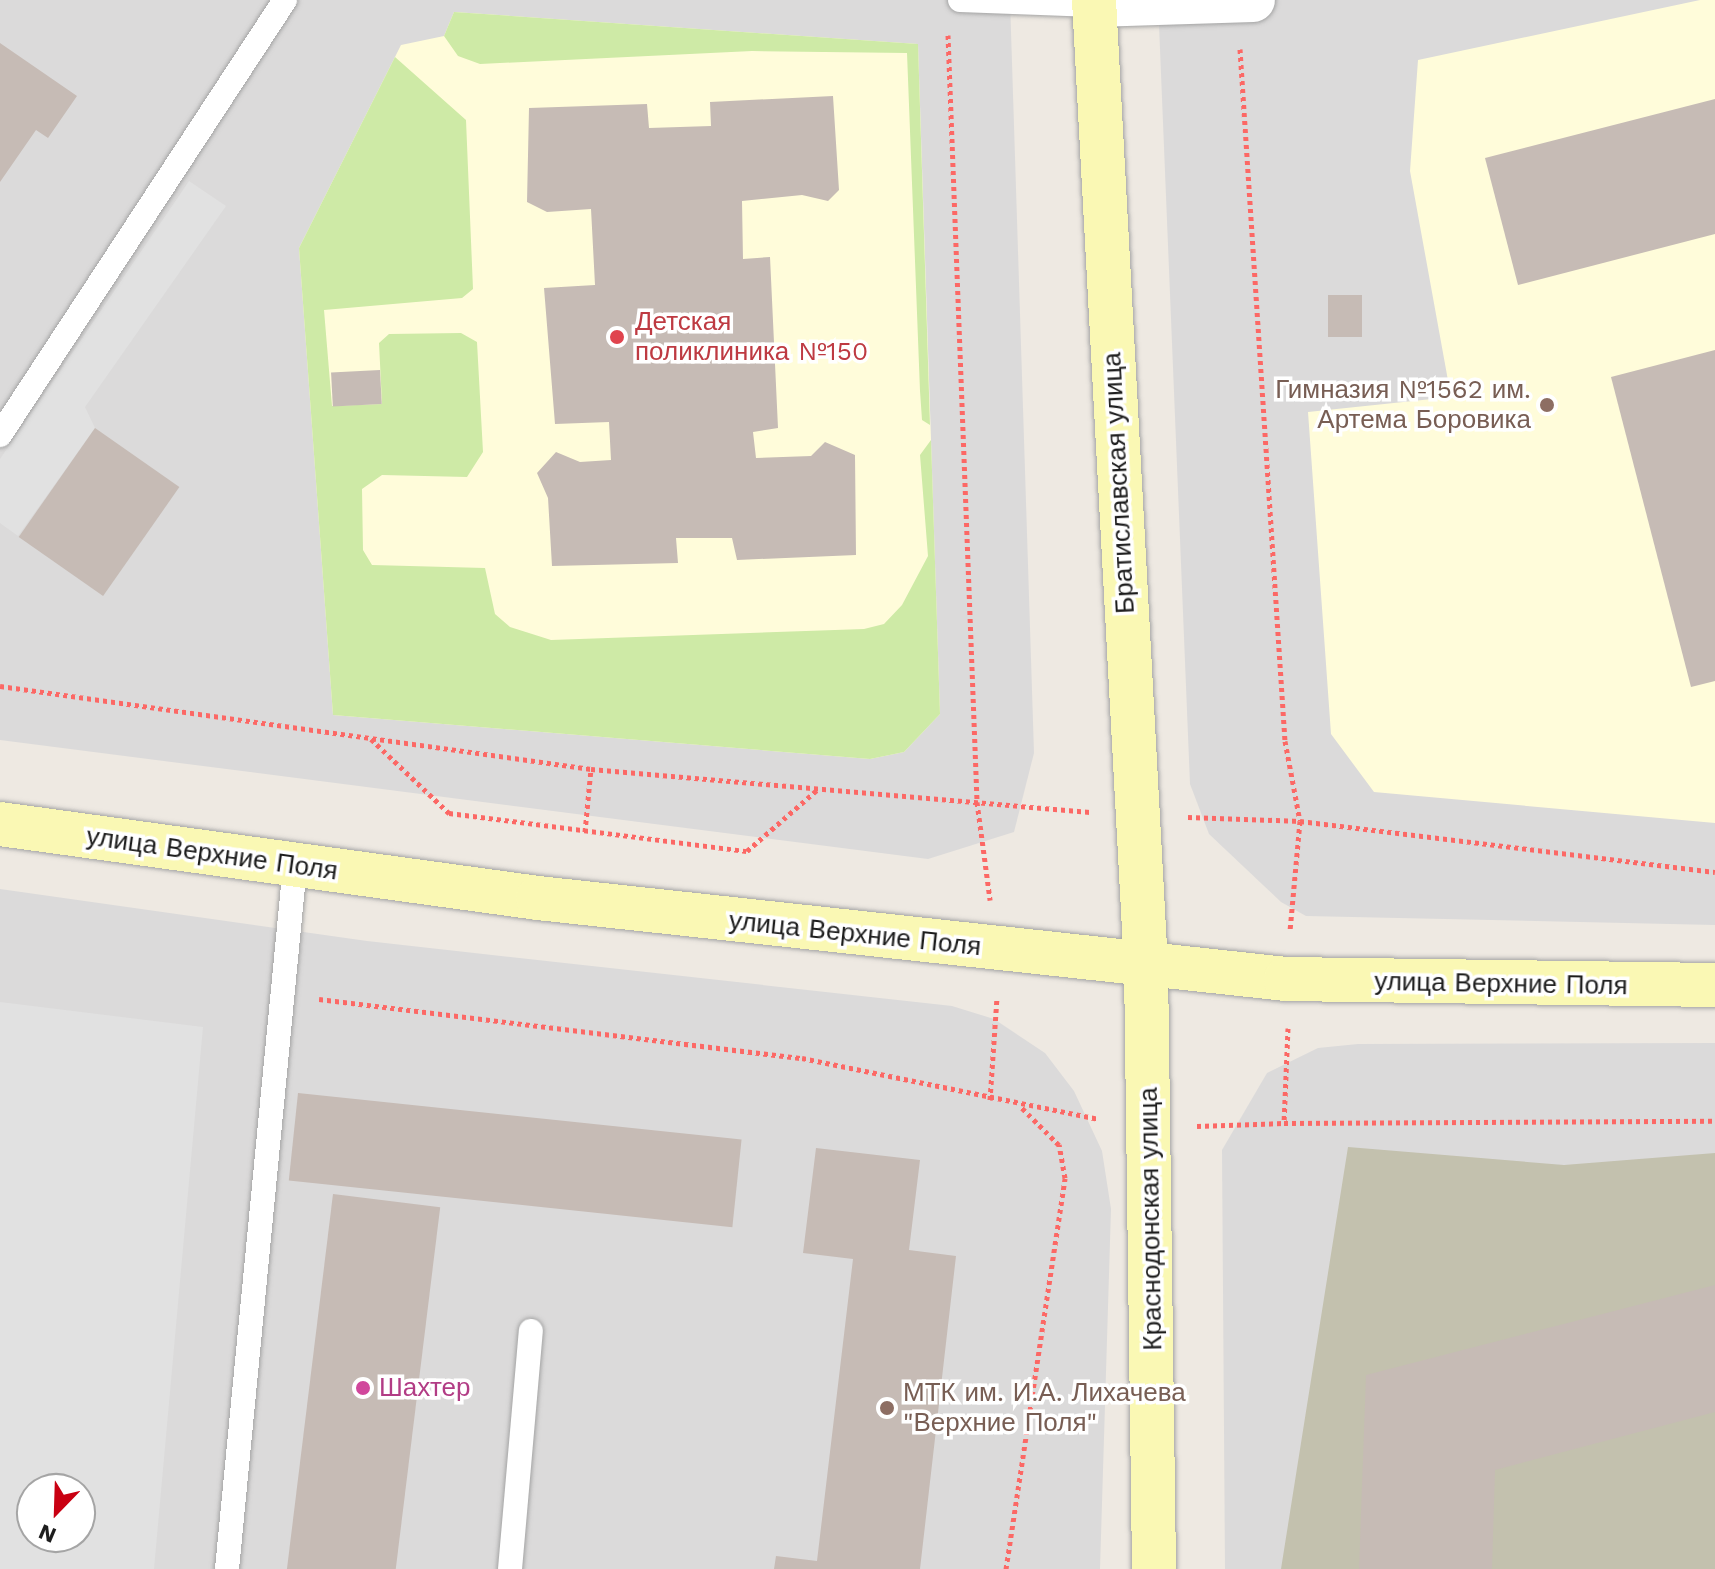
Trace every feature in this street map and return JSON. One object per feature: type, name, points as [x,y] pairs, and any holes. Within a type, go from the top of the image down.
[{"type":"main road","name":"Братиславская улица","points":[[1094,2],[1146,965]]},
{"type":"main road","name":"улица Верхние Поля","points":[[0,824],[295,865],[996,949],[1286,979],[1715,985]]},
{"type":"main road","name":"Краснодонская улица","points":[[1146,965],[1151,1127],[1154,1569]]},
{"type":"street","points":[[1094,2],[1245,1]]},
{"type":"lane","points":[[0,435],[285,0]]},
{"type":"lane","points":[[953,8],[1094,2]]},
{"type":"lane","points":[[227,1569],[295,865]]},
{"type":"lane","points":[[510,1569],[531,1331]]},
{"type":"path","points":[[1245,1],[1285,741],[1300,821],[1286,979],[1284,1123]]},
{"type":"path","points":[[953,8],[977,802],[996,949],[990,1100]]},
{"type":"path","points":[[0,686],[591,769],[1136,816],[1300,821],[1715,872]]},
{"type":"path","points":[[371,739],[449,813],[747,851],[818,789]]},
{"type":"path","points":[[585,832],[591,769]]},
{"type":"path","points":[[283,995],[802,1058],[1021,1107],[1151,1127],[1284,1123],[1715,1121]]},
{"type":"path","points":[[1006,1569],[1065,1178],[1059,1145],[1021,1107]]},
{"type":"shaded area","points":[[0,0],[1010,0],[1034,753],[1014,832],[928,859],[0,740]]},
{"type":"shaded area","points":[[1158,0],[1715,0],[1715,925],[1306,916],[1281,902],[1209,834],[1190,784]]},
{"type":"shaded area","name":"Гимназия №1562 им. Артема Боровика","points":[[1700,0],[1715,0],[1715,823],[1374,792],[1331,734],[1308,412],[1451,397],[1410,171],[1418,60]]},
{"type":"shaded area","name":"Детская поликлиника №150","points":[[454,12],[918,44],[940,714],[904,752],[870,759],[333,715],[299,248],[401,45],[444,36]]},
{"type":"shaded area","points":[[189,181],[226,206],[85,407],[95,428],[18,536],[0,523],[0,459]]},
{"type":"shaded area","points":[[0,889],[367,941],[952,1006],[994,1019],[1045,1053],[1074,1091],[1102,1151],[1111,1209],[1100,1569],[0,1569]]},
{"type":"shaded area","points":[[0,1002],[203,1027],[154,1569],[0,1569]]},
{"type":"shaded area","points":[[1715,1043],[1715,1569],[1225,1569],[1222,1150],[1267,1073],[1318,1048],[1358,1044]]},
{"type":"shaded area","points":[[1348,1147],[1564,1165],[1715,1153],[1715,1569],[1281,1569]]},
{"type":"green space","points":[[454,12],[918,44],[930,425],[922,420],[920,391],[907,53],[752,51],[480,64],[458,56],[444,36]]},
{"type":"green space","points":[[395,57],[466,120],[473,289],[462,298],[324,310],[332,406],[382,404],[379,343],[389,334],[461,333],[477,342],[483,452],[467,477],[382,475],[362,489],[363,550],[372,565],[485,568],[495,614],[510,627],[551,640],[864,629],[884,624],[902,605],[928,556],[920,455],[931,440],[940,714],[904,752],[870,759],[333,715],[299,248]]},
{"type":"building","points":[[0,43],[77,96],[48,138],[36,130],[0,182]]},
{"type":"building","points":[[833,96],[839,190],[828,201],[802,195],[742,201],[743,259],[770,257],[778,428],[753,432],[756,458],[811,456],[825,442],[855,455],[856,555],[737,560],[732,538],[676,538],[678,563],[552,566],[548,498],[537,473],[556,452],[580,462],[611,460],[609,422],[555,424],[544,288],[595,285],[591,209],[547,212],[527,202],[529,108],[647,104],[649,128],[711,126],[710,102]]},
{"type":"building","points":[[1715,99],[1715,234],[1518,285],[1485,158]]},
{"type":"building","points":[[1328,295],[1362,295],[1362,337],[1328,337]]},
{"type":"building","points":[[1715,350],[1715,681],[1691,687],[1611,377]]},
{"type":"building","points":[[380,370],[382,404],[333,407],[331,373]]},
{"type":"building","points":[[95,428],[179,487],[103,596],[19,537]]},
{"type":"building","points":[[298,1093],[742,1140],[732,1227],[289,1181]]},
{"type":"building","name":"МТК им. И.А. Лихачева \"Верхние Поля\"","points":[[816,1148],[920,1160],[909,1250],[956,1256],[920,1569],[774,1569],[776,1556],[817,1561],[853,1259],[803,1253]]},
{"type":"building","name":"Шахтер","points":[[333,1194],[440,1207],[396,1569],[287,1569]]},
{"type":"building","points":[[1715,1285],[1715,1412],[1495,1470],[1492,1569],[1359,1569],[1366,1375]]},
{"type":"place","name":"Детская поликлиника №150","points":[[617,337]]},
{"type":"place","name":"Гимназия №1562 им. Артема Боровика","points":[[1547,405]]},
{"type":"place","name":"Шахтер","points":[[363,1388]]},
{"type":"place","name":"МТК им. И.А. Лихачева \"Верхние Поля\"","points":[[887,1408]]}]
